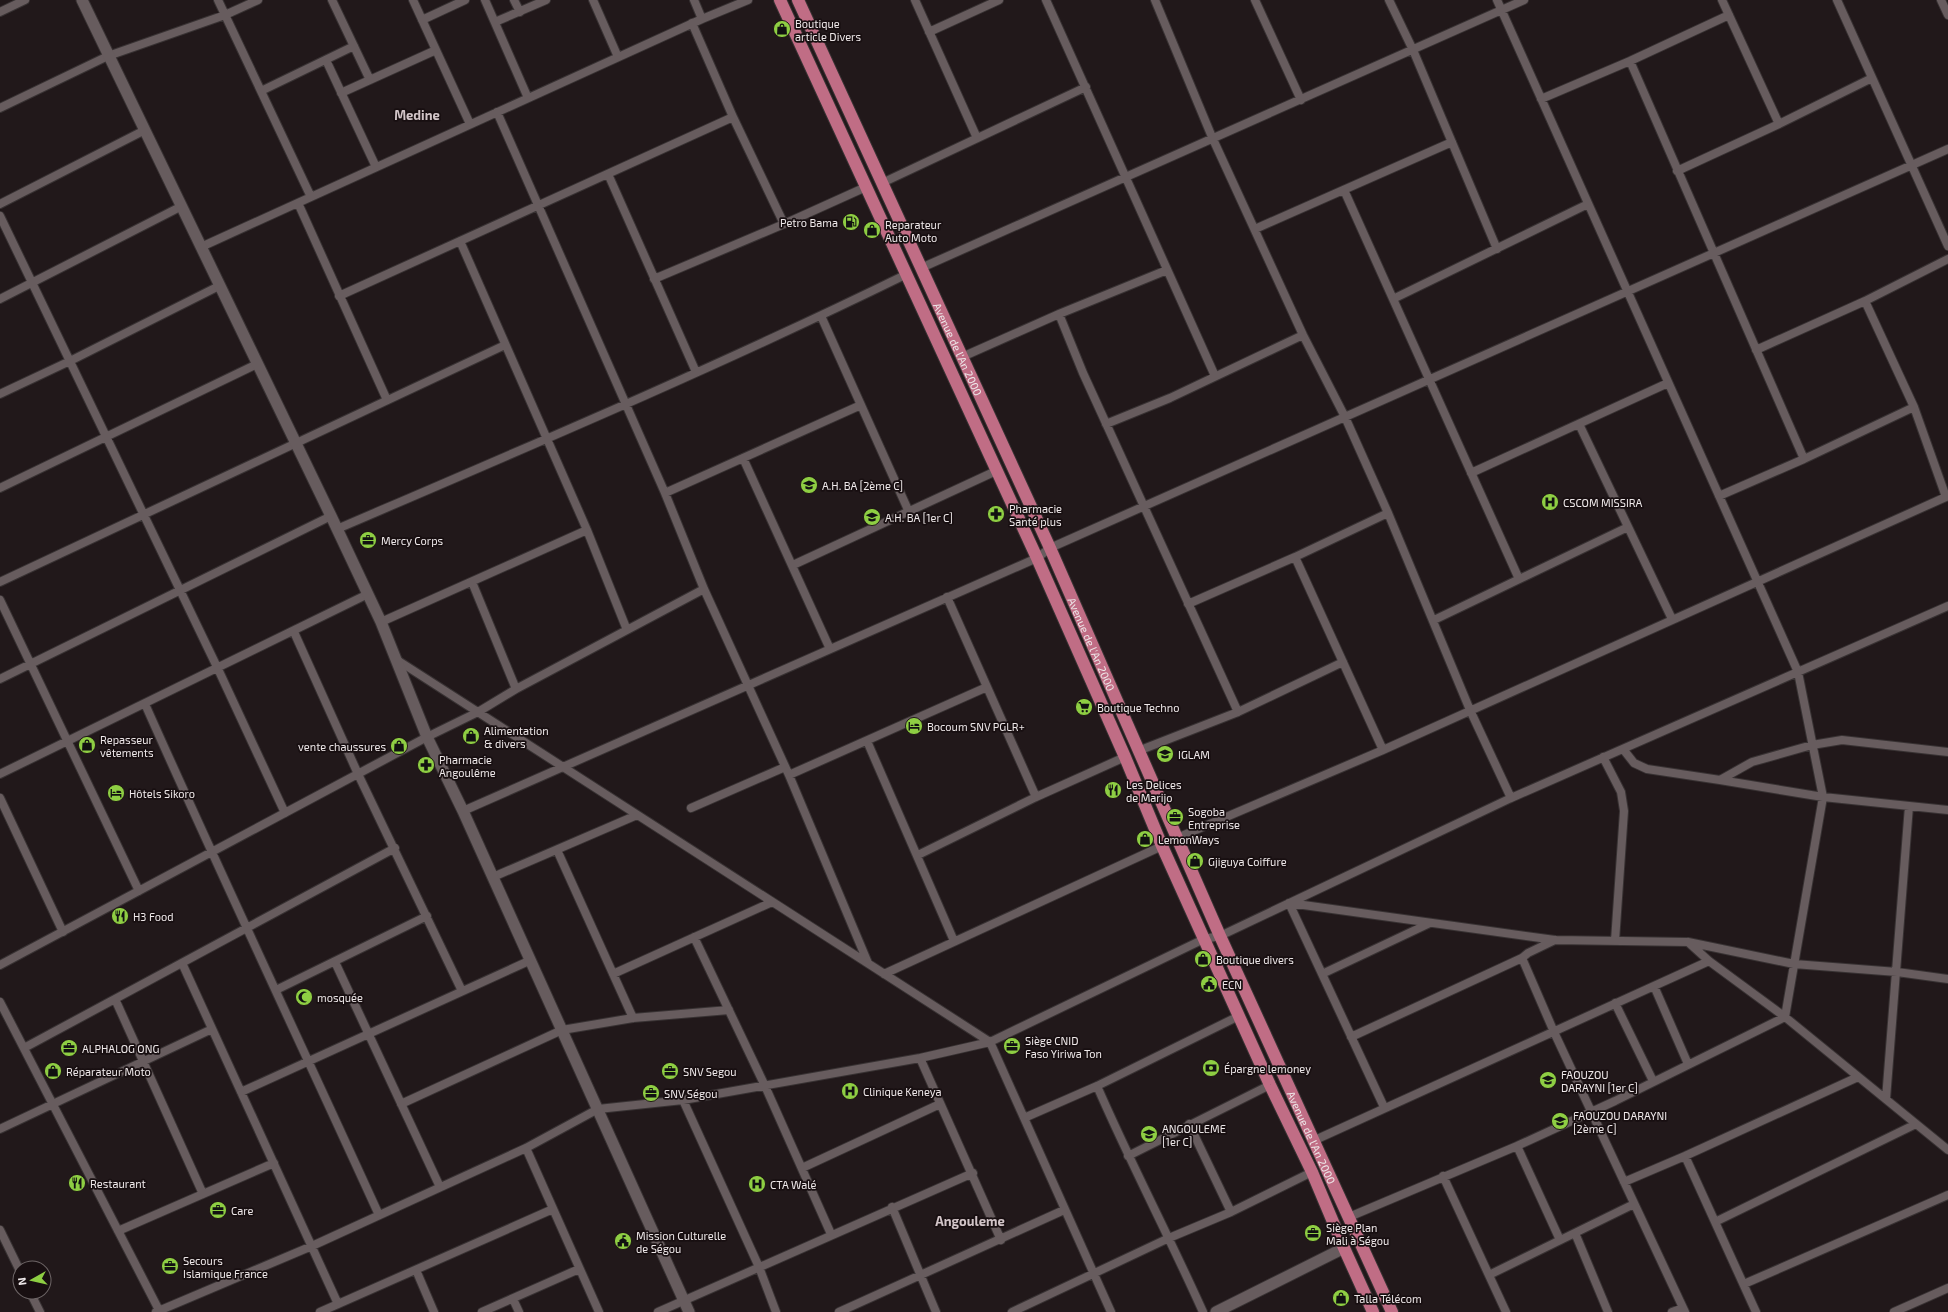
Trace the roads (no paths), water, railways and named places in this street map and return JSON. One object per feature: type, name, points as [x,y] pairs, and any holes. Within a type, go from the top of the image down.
[{"type":"main road","name":"Avenue de l'An 2000","points":[[780,0],[905,275],[1037,558],[1125,757],[1162,846],[1240,1016],[1270,1086],[1312,1172],[1373,1312]]},
{"type":"main road","name":"Avenue de l'An 2000","points":[[798,0],[1050,548],[1138,752],[1220,936],[1315,1140],[1392,1312]]},
{"type":"street","points":[[0,12],[25,0]]},
{"type":"street","points":[[82,0],[219,286],[332,516],[381,622],[427,737],[463,811],[690,1312]]},
{"type":"street","points":[[218,0],[311,197]]},
{"type":"street","points":[[0,108],[108,56],[225,15],[258,0]]},
{"type":"street","points":[[332,0],[370,80]]},
{"type":"street","points":[[412,0],[470,124]]},
{"type":"street","points":[[422,20],[465,0]]},
{"type":"street","points":[[485,0],[528,98]]},
{"type":"street","points":[[514,0],[520,12]]},
{"type":"street","points":[[495,22],[546,0]]},
{"type":"street","points":[[593,0],[618,57]]},
{"type":"street","points":[[694,0],[702,19]]},
{"type":"street","points":[[201,247],[692,23],[748,0]]},
{"type":"street","points":[[915,0],[977,138]]},
{"type":"street","points":[[930,32],[999,0]]},
{"type":"street","points":[[1046,0],[1086,87],[1166,270],[1215,376]]},
{"type":"street","points":[[1155,0],[1212,137],[1303,336],[1345,417],[1388,513],[1434,620],[1470,710],[1511,798]]},
{"type":"street","points":[[1255,0],[1301,100]]},
{"type":"street","points":[[1389,0],[1413,50],[1497,249]]},
{"type":"street","points":[[1497,0],[1798,672],[1823,797],[1785,1017]]},
{"type":"street","points":[[921,268],[1125,178],[1212,137],[1301,100],[1524,0]]},
{"type":"street","points":[[1722,0],[1779,124]]},
{"type":"street","points":[[1837,0],[1948,246]]},
{"type":"street","points":[[1941,0],[1948,16]]},
{"type":"street","points":[[1541,99],[1630,61],[1729,15]]},
{"type":"street","points":[[692,23],[733,117],[784,224]]},
{"type":"street","points":[[261,91],[354,46]]},
{"type":"street","points":[[341,93],[436,50]]},
{"type":"street","points":[[326,60],[376,167]]},
{"type":"street","points":[[1630,61],[1804,459]]},
{"type":"street","points":[[1677,171],[1779,124],[1872,78]]},
{"type":"street","points":[[882,183],[1086,87]]},
{"type":"street","points":[[497,112],[665,493],[704,588],[789,775],[868,963]]},
{"type":"street","points":[[339,296],[733,117]]},
{"type":"street","points":[[0,204],[145,130]]},
{"type":"street","points":[[1255,229],[1452,142]]},
{"type":"street","points":[[463,811],[1037,558],[1050,548],[1948,149]]},
{"type":"street","points":[[608,174],[696,372]]},
{"type":"street","points":[[654,279],[784,224],[866,187]]},
{"type":"street","points":[[1344,190],[1519,579]]},
{"type":"street","points":[[298,203],[387,400]]},
{"type":"street","points":[[1393,299],[1588,204]]},
{"type":"street","points":[[0,299],[182,206]]},
{"type":"street","points":[[0,216],[218,669],[285,813]]},
{"type":"street","points":[[460,241],[548,439],[587,530],[627,630]]},
{"type":"street","points":[[1756,350],[1865,301],[1948,259]]},
{"type":"street","points":[[962,357],[1059,314],[1166,270]]},
{"type":"street","points":[[337,529],[548,439],[821,316],[905,275]]},
{"type":"street","points":[[0,394],[70,361],[219,286]]},
{"type":"street","points":[[1177,838],[1382,750],[1947,497],[1914,407],[1865,301]]},
{"type":"street","points":[[1059,314],[1106,424],[1238,712]]},
{"type":"street","points":[[821,316],[909,512]]},
{"type":"street","points":[[1106,424],[1170,398],[1303,336]]},
{"type":"street","points":[[0,582],[295,442],[505,345]]},
{"type":"street","points":[[0,488],[257,364]]},
{"type":"street","points":[[1471,473],[1668,383]]},
{"type":"street","points":[[665,493],[861,405]]},
{"type":"street","points":[[1719,496],[1804,459],[1914,407]]},
{"type":"street","points":[[1579,424],[1672,619]]},
{"type":"street","points":[[743,458],[830,649]]},
{"type":"street","points":[[793,565],[996,471]]},
{"type":"street","points":[[1188,604],[1295,557],[1388,513]]},
{"type":"street","points":[[0,679],[181,592],[332,516]]},
{"type":"street","points":[[1434,620],[1628,527]]},
{"type":"street","points":[[381,622],[587,530]]},
{"type":"street","points":[[1295,557],[1382,750]]},
{"type":"street","points":[[472,582],[516,689]]},
{"type":"street","points":[[0,965],[427,737],[478,712],[516,689],[704,588]]},
{"type":"street","points":[[0,774],[294,632],[368,594]]},
{"type":"street","points":[[947,597],[1036,797]]},
{"type":"street","points":[[0,600],[139,891]]},
{"type":"street","points":[[0,1002],[158,1311],[312,1246],[526,1148],[598,1109],[683,1100],[765,1086],[920,1058],[990,1042],[1204,939],[1220,936],[1511,798],[1948,606]]},
{"type":"street","points":[[294,632],[358,774],[395,848],[462,991]]},
{"type":"street","points":[[397,660],[990,1042],[1111,1312]]},
{"type":"street","points":[[1138,752],[1238,712],[1343,662]]},
{"type":"street","points":[[789,775],[987,687]]},
{"type":"street","points":[[146,704],[211,852],[248,927],[379,1215]]},
{"type":"street","points":[[1720,780],[1752,762],[1812,745],[1842,740],[1948,752]]},
{"type":"street","points":[[867,741],[918,855],[954,941]]},
{"type":"street","points":[[1623,748],[1634,763],[1647,769],[1823,797],[1948,810]]},
{"type":"street","points":[[918,855],[1036,797],[1125,757]]},
{"type":"street","points":[[1603,757],[1621,792],[1624,811],[1615,941]]},
{"type":"street","points":[[691,808],[785,767]]},
{"type":"street","points":[[0,798],[63,932]]},
{"type":"street","points":[[1886,1100],[1909,806]]},
{"type":"street","points":[[493,877],[637,815]]},
{"type":"street","points":[[884,974],[1162,846]]},
{"type":"street","points":[[24,1048],[395,848]]},
{"type":"street","points":[[557,850],[633,1018]]},
{"type":"street","points":[[613,974],[772,902]]},
{"type":"street","points":[[1289,903],[1555,940],[1688,942],[1794,964],[1897,972],[1948,979]]},
{"type":"street","points":[[1289,903],[1384,1107]]},
{"type":"street","points":[[276,990],[427,916]]},
{"type":"street","points":[[1322,974],[1431,923]]},
{"type":"street","points":[[694,938],[765,1086],[831,1234]]},
{"type":"street","points":[[1351,1037],[1522,958],[1528,953],[1555,940]]},
{"type":"street","points":[[1688,942],[1709,961],[1785,1017],[1948,1150]]},
{"type":"street","points":[[1522,958],[1554,1032],[1684,1310],[1672,1312]]},
{"type":"street","points":[[241,1092],[531,960]]},
{"type":"street","points":[[1315,1140],[1384,1107],[1554,1032],[1709,961]]},
{"type":"street","points":[[335,962],[440,1187]]},
{"type":"street","points":[[182,963],[338,1304]]},
{"type":"street","points":[[1654,986],[1688,1064]]},
{"type":"street","points":[[115,999],[203,1194]]},
{"type":"street","points":[[1615,1003],[1653,1081]]},
{"type":"street","points":[[401,1104],[562,1030],[633,1018],[729,1010]]},
{"type":"street","points":[[1024,1118],[1097,1086],[1240,1016]]},
{"type":"street","points":[[1350,1217],[1443,1176],[1517,1146],[1591,1112],[1785,1017]]},
{"type":"street","points":[[0,1129],[212,1029]]},
{"type":"street","points":[[920,1058],[1001,1240]]},
{"type":"street","points":[[1624,1182],[1685,1156],[1858,1077]]},
{"type":"street","points":[[1097,1086],[1128,1156],[1170,1238],[1203,1312]]},
{"type":"street","points":[[1128,1156],[1189,1124],[1270,1086]]},
{"type":"street","points":[[683,1100],[759,1267],[776,1312]]},
{"type":"street","points":[[802,1168],[940,1104]]},
{"type":"street","points":[[1189,1124],[1231,1212]]},
{"type":"street","points":[[1715,1222],[1916,1124]]},
{"type":"street","points":[[1517,1146],[1560,1240]]},
{"type":"street","points":[[526,1148],[599,1312]]},
{"type":"street","points":[[1685,1156],[1756,1312]]},
{"type":"street","points":[[118,1231],[274,1163]]},
{"type":"street","points":[[1012,1312],[1170,1238],[1231,1212],[1312,1172]]},
{"type":"street","points":[[658,1312],[684,1299],[972,1173]]},
{"type":"street","points":[[1443,1176],[1506,1312]]},
{"type":"street","points":[[1744,1284],[1948,1195]]},
{"type":"street","points":[[1489,1275],[1634,1204]]},
{"type":"street","points":[[892,1207],[936,1312]]},
{"type":"street","points":[[320,1312],[553,1209]]},
{"type":"street","points":[[840,1312],[1064,1210]]},
{"type":"street","points":[[0,1230],[15,1260]]},
{"type":"street","points":[[1574,1233],[1608,1312]]},
{"type":"street","points":[[1216,1312],[1344,1248]]},
{"type":"street","points":[[482,1312],[579,1269]]},
{"type":"street","points":[[416,1270],[434,1312]]},
{"type":"street","points":[[1894,1312],[1948,1288]]},
{"type":"street","points":[[513,1299],[519,1312]]},
{"type":"street","points":[[34,1300],[40,1312]]},
{"type":"place","name":"Boutique article Divers","points":[[782,29]]},
{"type":"place","name":"Petro Bama","points":[[851,222]]},
{"type":"place","name":"Reparateur Auto Moto","points":[[872,230]]},
{"type":"place","name":"A.H. BA [2ème C]","points":[[809,485]]},
{"type":"place","name":"CSCOM MISSIRA","points":[[1550,502]]},
{"type":"place","name":"Pharmacie Santé plus","points":[[996,514]]},
{"type":"place","name":"A.H. BA [1er C]","points":[[872,517]]},
{"type":"place","name":"Mercy Corps","points":[[368,540]]},
{"type":"place","name":"Boutique Techno","points":[[1084,707]]},
{"type":"place","name":"Bocoum SNV PGLR+","points":[[914,726]]},
{"type":"place","name":"Alimentation & divers","points":[[471,736]]},
{"type":"place","name":"Repasseur vêtements","points":[[87,745]]},
{"type":"place","name":"vente chaussures","points":[[399,746]]},
{"type":"place","name":"IGLAM","points":[[1165,754]]},
{"type":"place","name":"Pharmacie Angoulême","points":[[426,765]]},
{"type":"place","name":"Les Delices de Marijo","points":[[1113,790]]},
{"type":"place","name":"Hôtels Sikoro","points":[[116,793]]},
{"type":"place","name":"Sogoba Entreprise","points":[[1175,817]]},
{"type":"place","name":"LemonWays","points":[[1145,839]]},
{"type":"place","name":"Gjiguya Coiffure","points":[[1195,861]]},
{"type":"place","name":"H3 Food","points":[[120,916]]},
{"type":"place","name":"Boutique divers","points":[[1203,959]]},
{"type":"place","name":"ECN","points":[[1209,984]]},
{"type":"place","name":"mosquée","points":[[304,997]]},
{"type":"place","name":"Siège CNID Faso Yiriwa Ton","points":[[1012,1046]]},
{"type":"place","name":"ALPHALOG ONG","points":[[69,1048]]},
{"type":"place","name":"Épargne lemoney","points":[[1211,1068]]},
{"type":"place","name":"Réparateur Moto","points":[[53,1071]]},
{"type":"place","name":"SNV Segou","points":[[670,1071]]},
{"type":"place","name":"FAOUZOU DARAYNI [1er C]","points":[[1548,1080]]},
{"type":"place","name":"Clinique Keneya","points":[[850,1091]]},
{"type":"place","name":"SNV Ségou","points":[[651,1093]]},
{"type":"place","name":"FAOUZOU DARAYNI [2ème C]","points":[[1560,1121]]},
{"type":"place","name":"ANGOULEME [1er C]","points":[[1149,1134]]},
{"type":"place","name":"Restaurant","points":[[77,1183]]},
{"type":"place","name":"CTA Walé","points":[[757,1184]]},
{"type":"place","name":"Care","points":[[218,1210]]},
{"type":"place","name":"Siège Plan Mali à Ségou","points":[[1313,1233]]},
{"type":"place","name":"Mission Culturelle de Ségou","points":[[623,1241]]},
{"type":"place","name":"Secours Islamique France","points":[[170,1266]]},
{"type":"place","name":"Talla Télécom","points":[[1341,1298]]},
{"type":"district","name":"Medine","points":[[417,115]]},
{"type":"district","name":"Angouleme","points":[[970,1221]]}]
